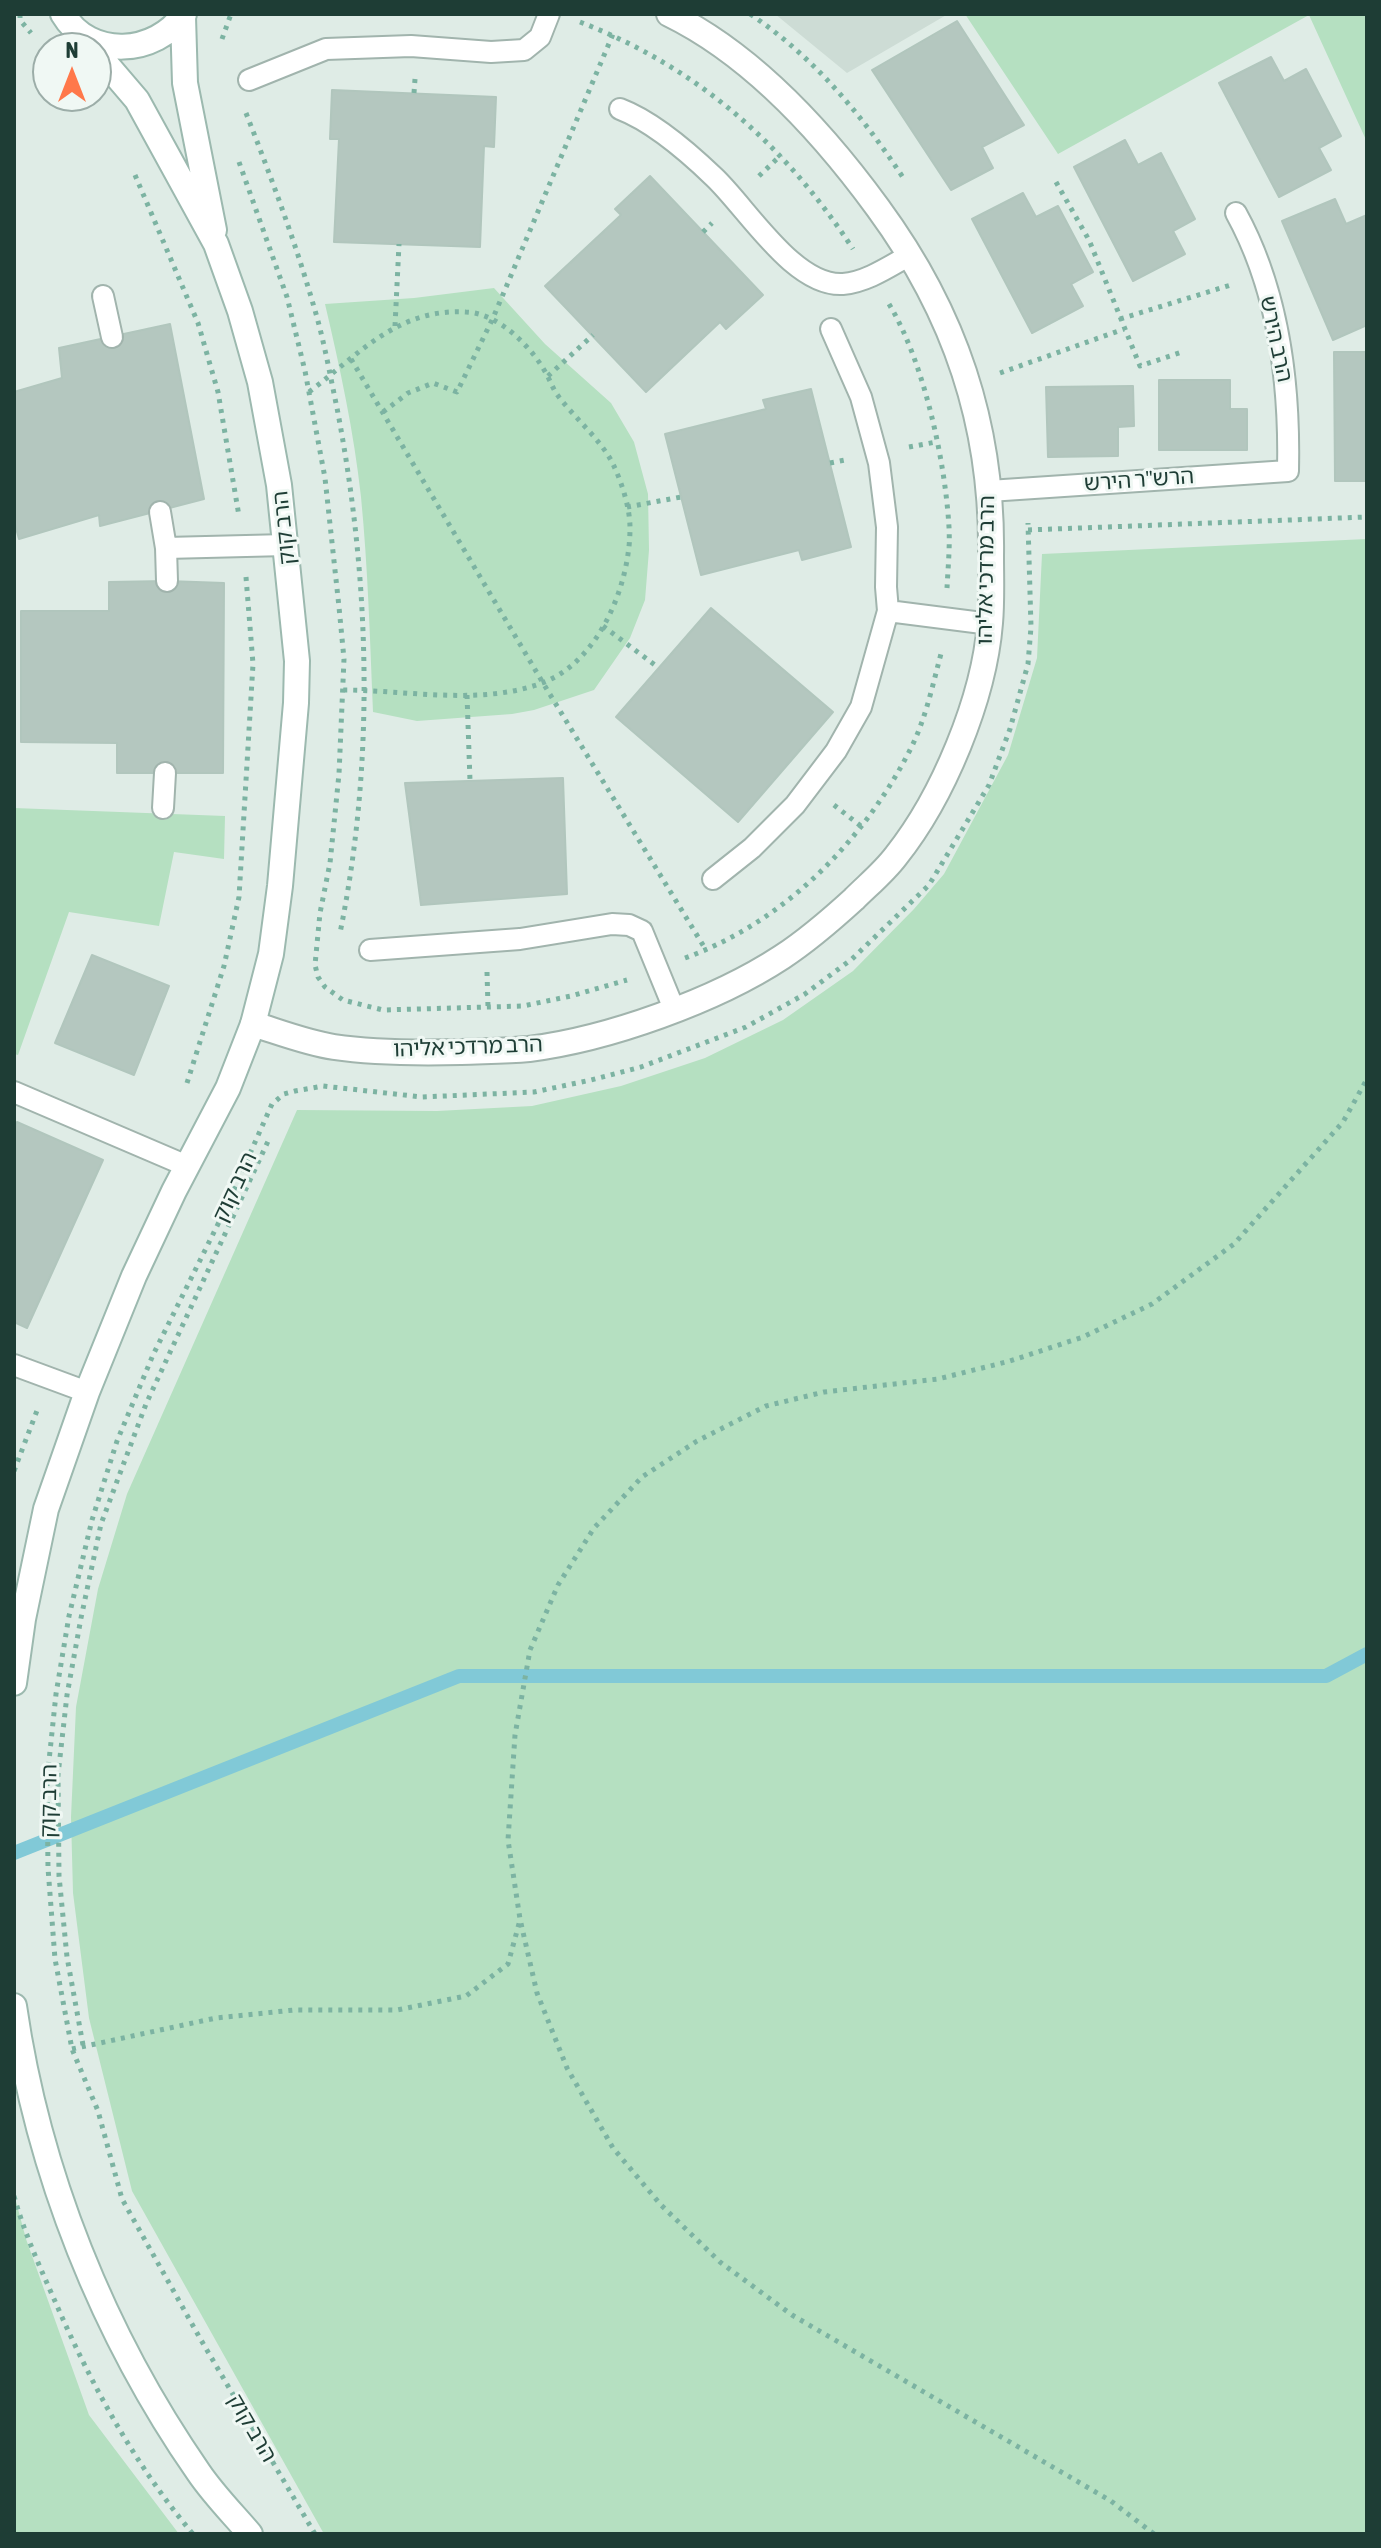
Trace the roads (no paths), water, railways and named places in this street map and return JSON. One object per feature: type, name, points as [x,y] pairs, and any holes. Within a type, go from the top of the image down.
[{"type":"street","name":"הרב קוק","points":[[63,14],[79,32]]},
{"type":"street","name":"הרב מרדכי אליהו","points":[[253,1024],[332,1047],[436,1053],[529,1049],[627,1026],[674,1009],[726,989],[781,958],[824,926],[895,857],[950,766],[969,715],[990,624],[989,491],[970,383],[931,289],[850,170],[814,127],[771,86],[740,61],[669,14]]},
{"type":"street","name":"הרב קוק","points":[[14,1683],[18,1618],[46,1509],[87,1392],[134,1276],[228,1088],[253,1024],[271,954],[289,807],[297,661],[279,485],[260,382],[240,311],[216,244],[185,83],[184,15]]},
{"type":"street","points":[[112,46],[124,48],[146,44],[167,34],[184,15]]},
{"type":"street","name":"הרב קוק","points":[[112,71],[137,100],[216,244]]},
{"type":"street","points":[[14,2006],[22,2062],[64,2212],[123,2350],[200,2475],[250,2534]]},
{"type":"lane","points":[[249,80],[326,49],[411,46],[491,52],[524,50],[540,37],[549,14]]},
{"type":"lane","points":[[620,109],[672,142],[713,176],[792,261],[818,281],[842,284],[871,275],[910,255]]},
{"type":"lane","name":"הרב הירש","points":[[1236,213],[1250,239],[1272,304],[1285,369],[1288,471]]},
{"type":"lane","points":[[103,296],[112,337]]},
{"type":"lane","points":[[713,879],[752,848],[795,805],[836,751],[861,707],[888,611],[887,527],[879,463],[861,397],[831,329]]},
{"type":"lane","name":"הרש\"ר הירש","points":[[989,491],[1288,471]]},
{"type":"lane","points":[[160,512],[167,581]]},
{"type":"lane","points":[[166,548],[286,545]]},
{"type":"lane","points":[[888,611],[990,624]]},
{"type":"lane","points":[[163,808],[165,773]]},
{"type":"lane","points":[[370,950],[520,939],[612,924],[629,925],[642,931],[674,1009]]},
{"type":"lane","points":[[14,1092],[187,1166]]},
{"type":"lane","points":[[14,1365],[87,1392]]},
{"type":"waterway","points":[[14,1853],[459,1676],[1326,1676],[1367,1654]]}]
